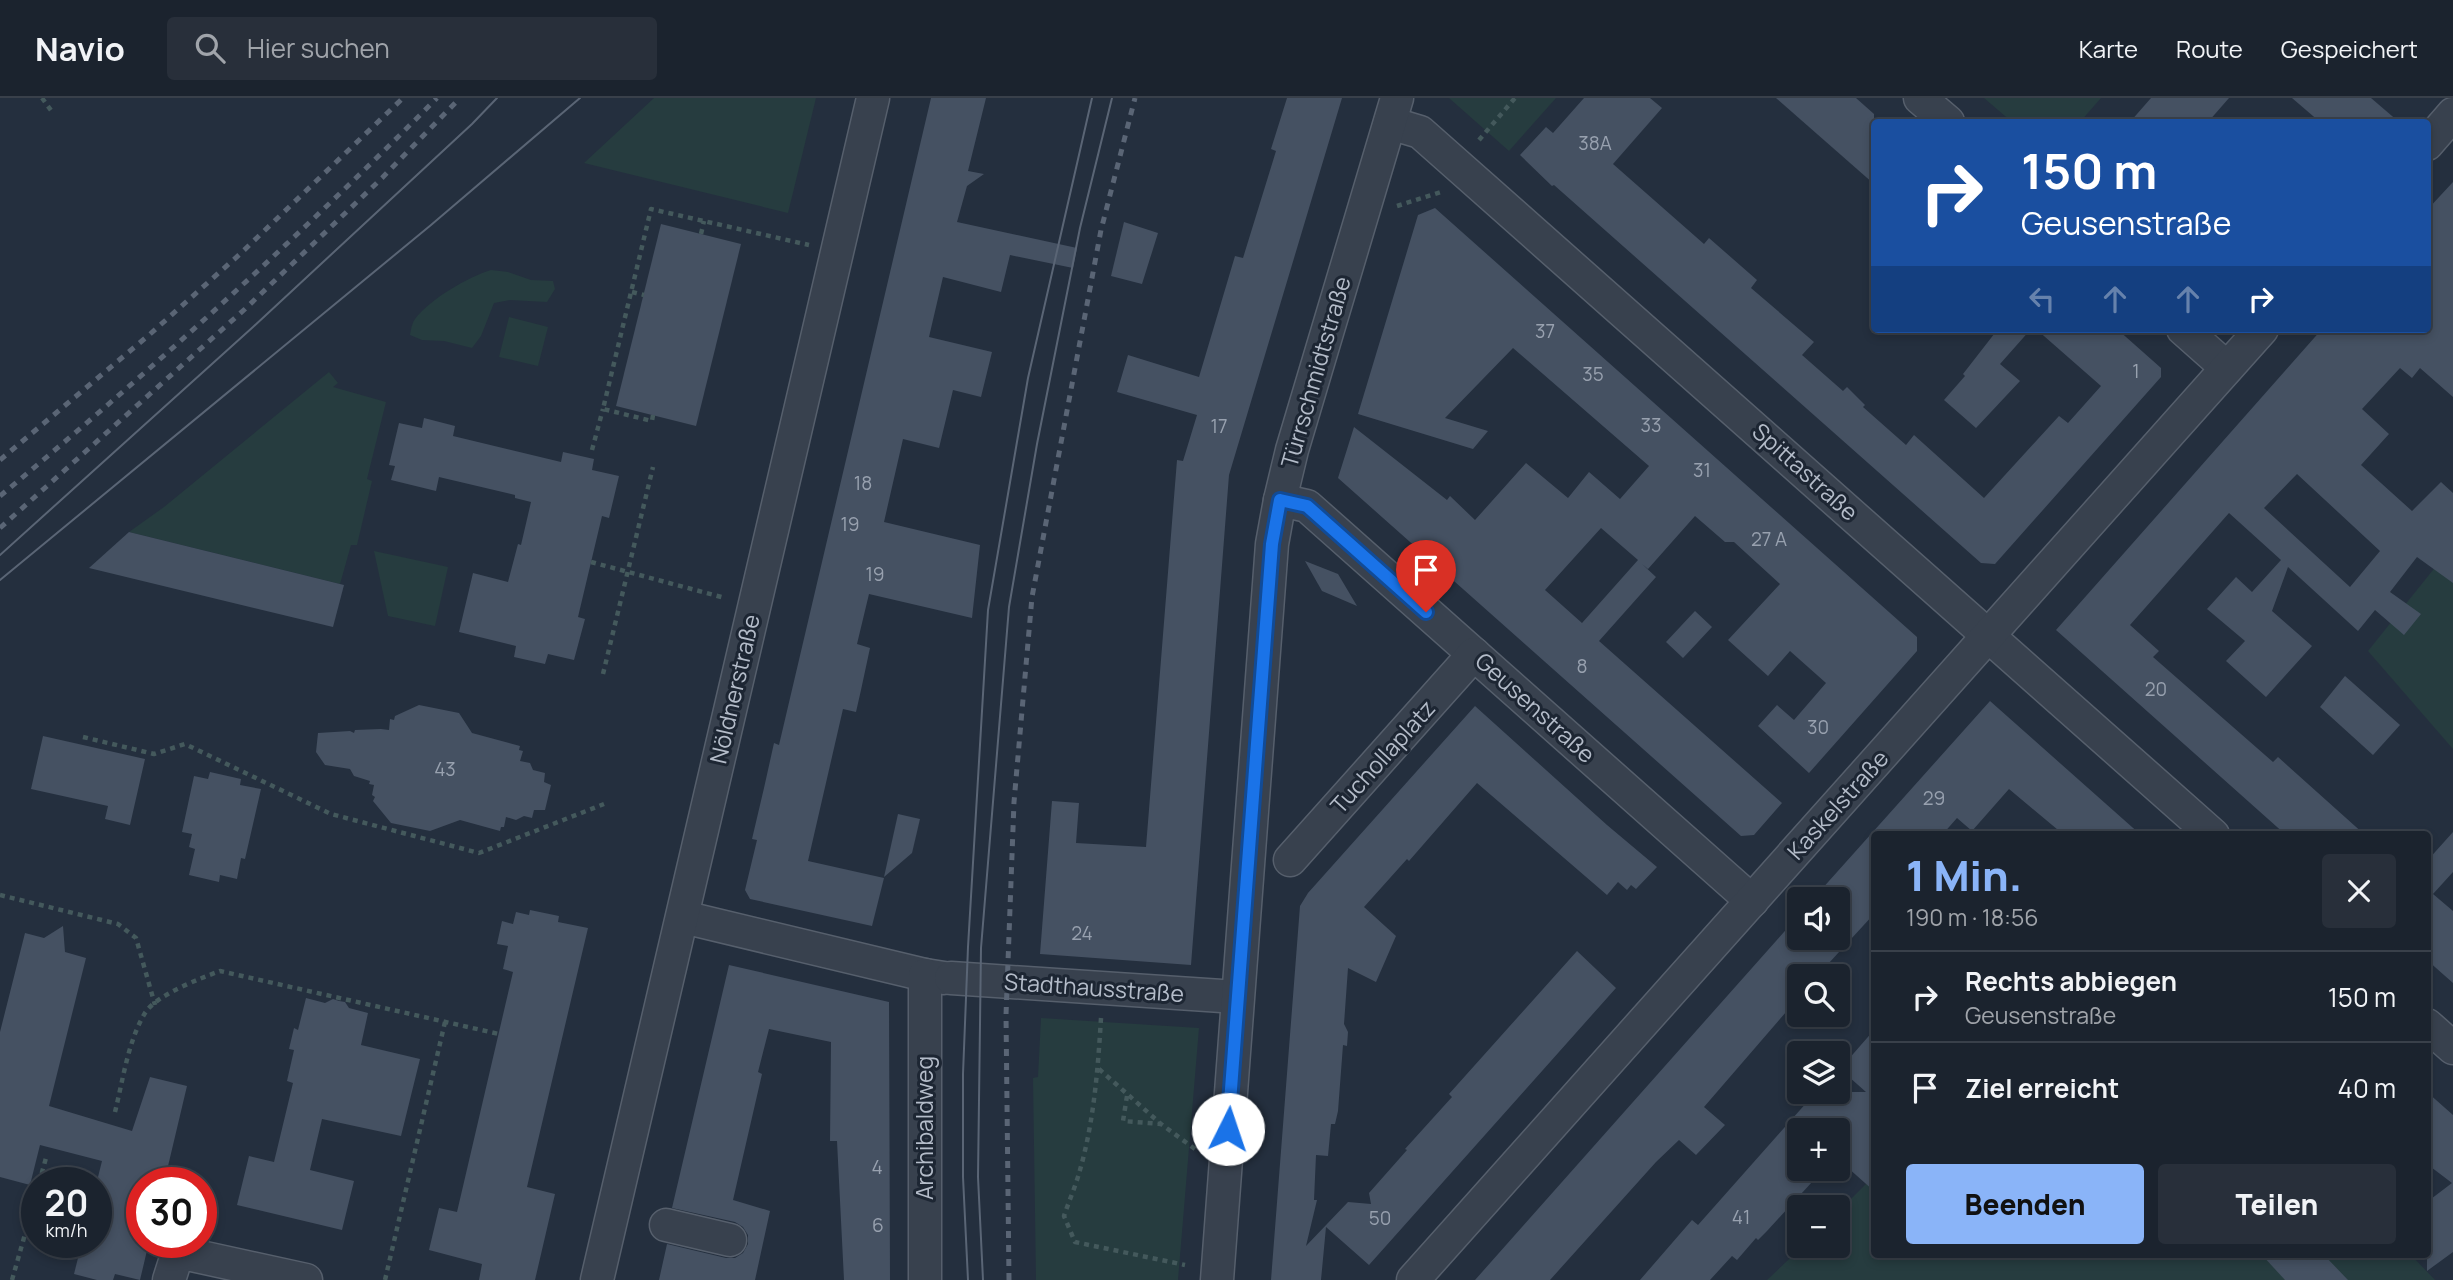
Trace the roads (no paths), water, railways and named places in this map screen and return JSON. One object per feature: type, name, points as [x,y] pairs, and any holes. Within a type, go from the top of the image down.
[{"type":"street","name":"Nöldnerstraße","points":[[597,1280],[873,98]]},
{"type":"street","points":[[1920,98],[1944,119]]},
{"type":"street","points":[[2431,139],[2453,114],[2436,98]]},
{"type":"street","name":"Türrschmidtstraße","points":[[1217,1280],[1272,544],[1292,450],[1393,111]]},
{"type":"street","name":"Spittastraße","points":[[1393,111],[1420,132],[2208,831]]},
{"type":"street","points":[[2188,333],[2227,368]]},
{"type":"street","name":"Kaskelstraße","points":[[1413,1280],[2258,333]]},
{"type":"street","name":"Geusenstraße","points":[[1280,500],[1307,506],[1752,901]]},
{"type":"street","name":"Tuchollaplatz","points":[[1290,860],[1475,654]]},
{"type":"street","name":"Stadthausstraße","points":[[683,917],[940,977],[1237,998]]},
{"type":"street","name":"Archibaldweg","points":[[925,1280],[940,977]]},
{"type":"street","points":[[2431,1029],[2453,1048]]},
{"type":"street","points":[[666,1225],[730,1240]]},
{"type":"street","points":[[169,1280],[178,1252],[306,1280]]},
{"type":"tram line","points":[[0,555],[253,327],[497,98]]},
{"type":"tram line","points":[[0,580],[431,225],[580,98]]},
{"type":"tram line","points":[[968,1280],[963,1177],[963,1074],[988,610],[1028,378],[1092,98]]},
{"type":"tram line","points":[[983,1280],[978,1177],[981,948],[1009,607],[1037,444],[1080,228],[1112,98]]},
{"type":"railway","points":[[0,460],[149,335],[240,254],[403,98]]},
{"type":"railway","points":[[0,496],[223,302],[331,202],[437,98]]},
{"type":"railway","points":[[0,528],[245,309],[382,178],[460,98]]},
{"type":"railway","points":[[1009,1280],[1006,1015],[1014,802],[1032,597],[1101,230],[1135,98]]}]
